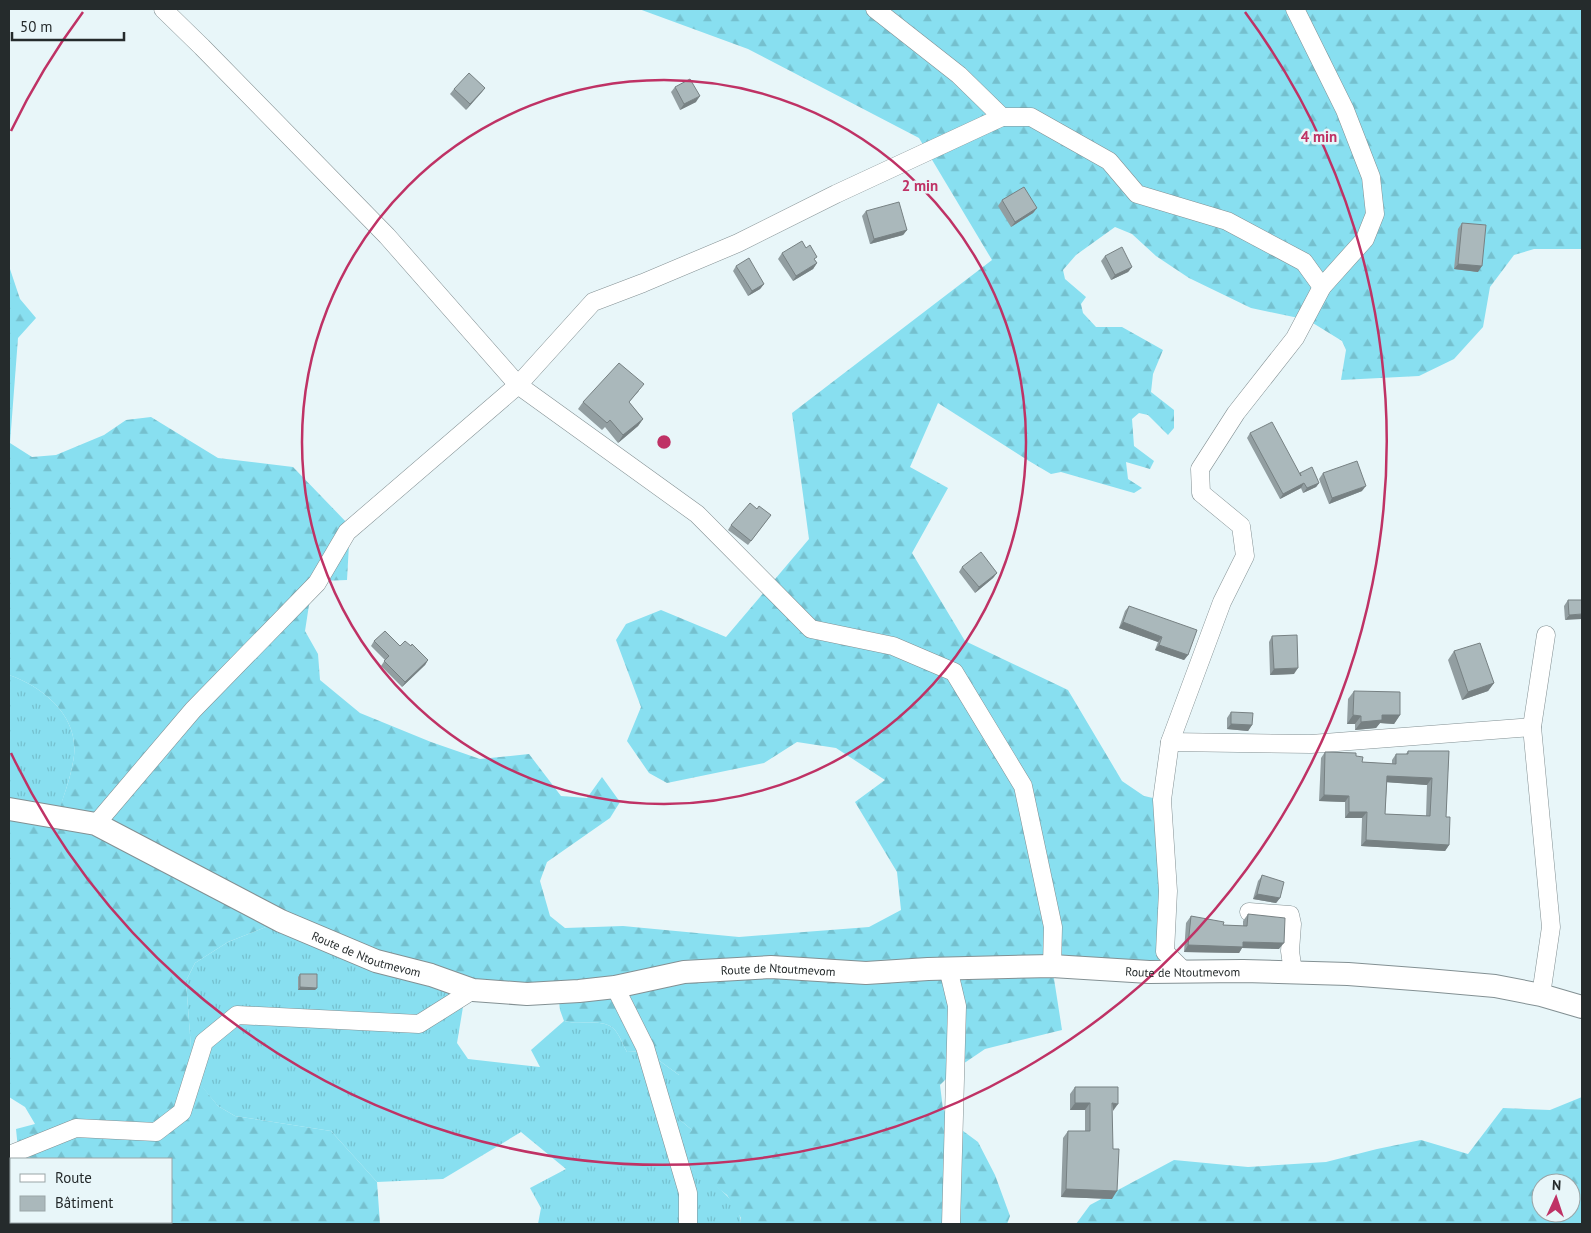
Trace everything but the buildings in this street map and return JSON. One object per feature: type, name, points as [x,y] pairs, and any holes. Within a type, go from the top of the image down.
[{"type":"street","points":[[163,9],[386,236],[518,384],[697,514],[811,629],[893,646],[954,672],[1023,786],[1053,927],[1052,966]]},
{"type":"street","points":[[875,9],[959,75],[1002,117]]},
{"type":"street","points":[[1185,972],[1165,952],[1168,891],[1162,800],[1170,742],[1222,602],[1245,556],[1241,526],[1202,493],[1200,469],[1236,413],[1294,338],[1322,287],[1365,239],[1376,214],[1371,177],[1345,110],[1295,9]]},
{"type":"street","points":[[96,824],[193,710],[317,584],[347,532],[518,384],[593,302],[738,243],[836,194],[1002,117],[1031,117],[1108,161],[1137,194],[1226,222],[1304,262],[1322,287]]},
{"type":"street","points":[[1541,995],[1551,927],[1532,727],[1546,635]]},
{"type":"street","points":[[1170,742],[1311,744],[1532,727]]},
{"type":"street","name":"Route de Ntoutmevom","points":[[9,809],[96,824],[289,925],[376,961],[431,975],[473,990],[527,994],[615,987],[684,972],[771,967],[866,973],[948,968],[1052,966],[1149,972],[1293,972],[1355,975],[1495,986],[1541,995],[1582,1007]]},
{"type":"street","points":[[1249,912],[1290,915],[1292,924],[1290,951],[1293,972]]},
{"type":"street","points":[[948,968],[958,1006],[951,1224]]},
{"type":"street","points":[[615,987],[645,1047],[688,1193],[688,1224]]},
{"type":"street","points":[[9,1158],[14,1153],[76,1128],[156,1132],[182,1112],[204,1042],[237,1014],[419,1024],[473,990]]},
{"type":"green space","points":[[639,9],[1582,9],[1582,249],[1534,249],[1514,255],[1490,287],[1483,327],[1454,359],[1419,376],[1341,380],[1346,350],[1342,341],[1308,320],[1251,308],[1189,278],[1156,256],[1132,234],[1115,227],[1076,255],[1063,270],[1065,279],[1086,297],[1081,304],[1083,313],[1096,327],[1122,327],[1163,350],[1153,374],[1151,392],[1174,410],[1174,428],[1168,435],[1148,415],[1139,413],[1132,419],[1134,446],[1154,461],[1150,469],[1126,462],[1128,479],[1142,488],[1134,493],[1061,472],[1051,474],[938,403],[910,467],[948,488],[912,553],[965,641],[1068,690],[1122,781],[1144,796],[1162,800],[1165,952],[1185,972],[1052,966],[1062,1030],[985,1049],[957,1068],[940,1085],[943,1109],[955,1125],[978,1142],[995,1175],[1010,1216],[1007,1224],[741,1224],[741,1218],[727,1195],[684,1163],[677,1150],[692,1130],[680,1120],[669,1096],[679,1075],[646,1051],[627,1052],[617,1032],[610,1026],[598,1023],[564,1021],[560,1010],[558,992],[473,990],[281,921],[228,942],[195,963],[186,981],[193,1075],[218,1106],[235,1116],[331,1131],[377,1182],[380,1224],[9,1224],[10,1170],[10,1223],[172,1223],[172,1158],[19,1158],[16,1129],[35,1124],[25,1107],[9,1097],[9,809],[57,817],[70,776],[74,746],[72,732],[58,707],[36,688],[9,675],[9,266],[20,299],[36,318],[18,338],[10,443],[32,457],[56,455],[104,435],[126,420],[151,417],[218,458],[293,467],[350,526],[347,580],[321,581],[309,605],[305,631],[318,654],[320,680],[360,713],[431,742],[480,759],[529,754],[561,796],[587,798],[602,777],[620,802],[610,818],[547,862],[540,881],[550,916],[565,928],[623,926],[739,937],[869,927],[901,910],[897,872],[855,802],[885,780],[836,748],[797,742],[764,763],[667,783],[649,773],[627,741],[641,707],[616,640],[626,624],[661,610],[726,637],[809,539],[792,413],[992,260],[919,138],[748,49]]},
{"type":"green space","points":[[9,675],[36,688],[48,697],[58,707],[72,732],[74,746],[73,762],[57,818],[9,809]]},
{"type":"green space","points":[[281,921],[473,990],[463,1007],[457,1043],[468,1059],[540,1067],[531,1050],[564,1021],[598,1023],[610,1026],[617,1032],[627,1052],[646,1051],[679,1075],[680,1120],[692,1130],[684,1163],[710,1181],[728,1197],[740,1215],[741,1224],[538,1224],[541,1208],[530,1188],[566,1169],[521,1132],[443,1179],[377,1182],[331,1131],[235,1116],[218,1106],[193,1076],[186,981],[195,963],[228,942]]},
{"type":"green space","points":[[1582,1097],[1582,1224],[1076,1224],[1090,1205],[1174,1160],[1248,1167],[1326,1162],[1421,1140],[1468,1154],[1503,1108],[1550,1110]]}]
